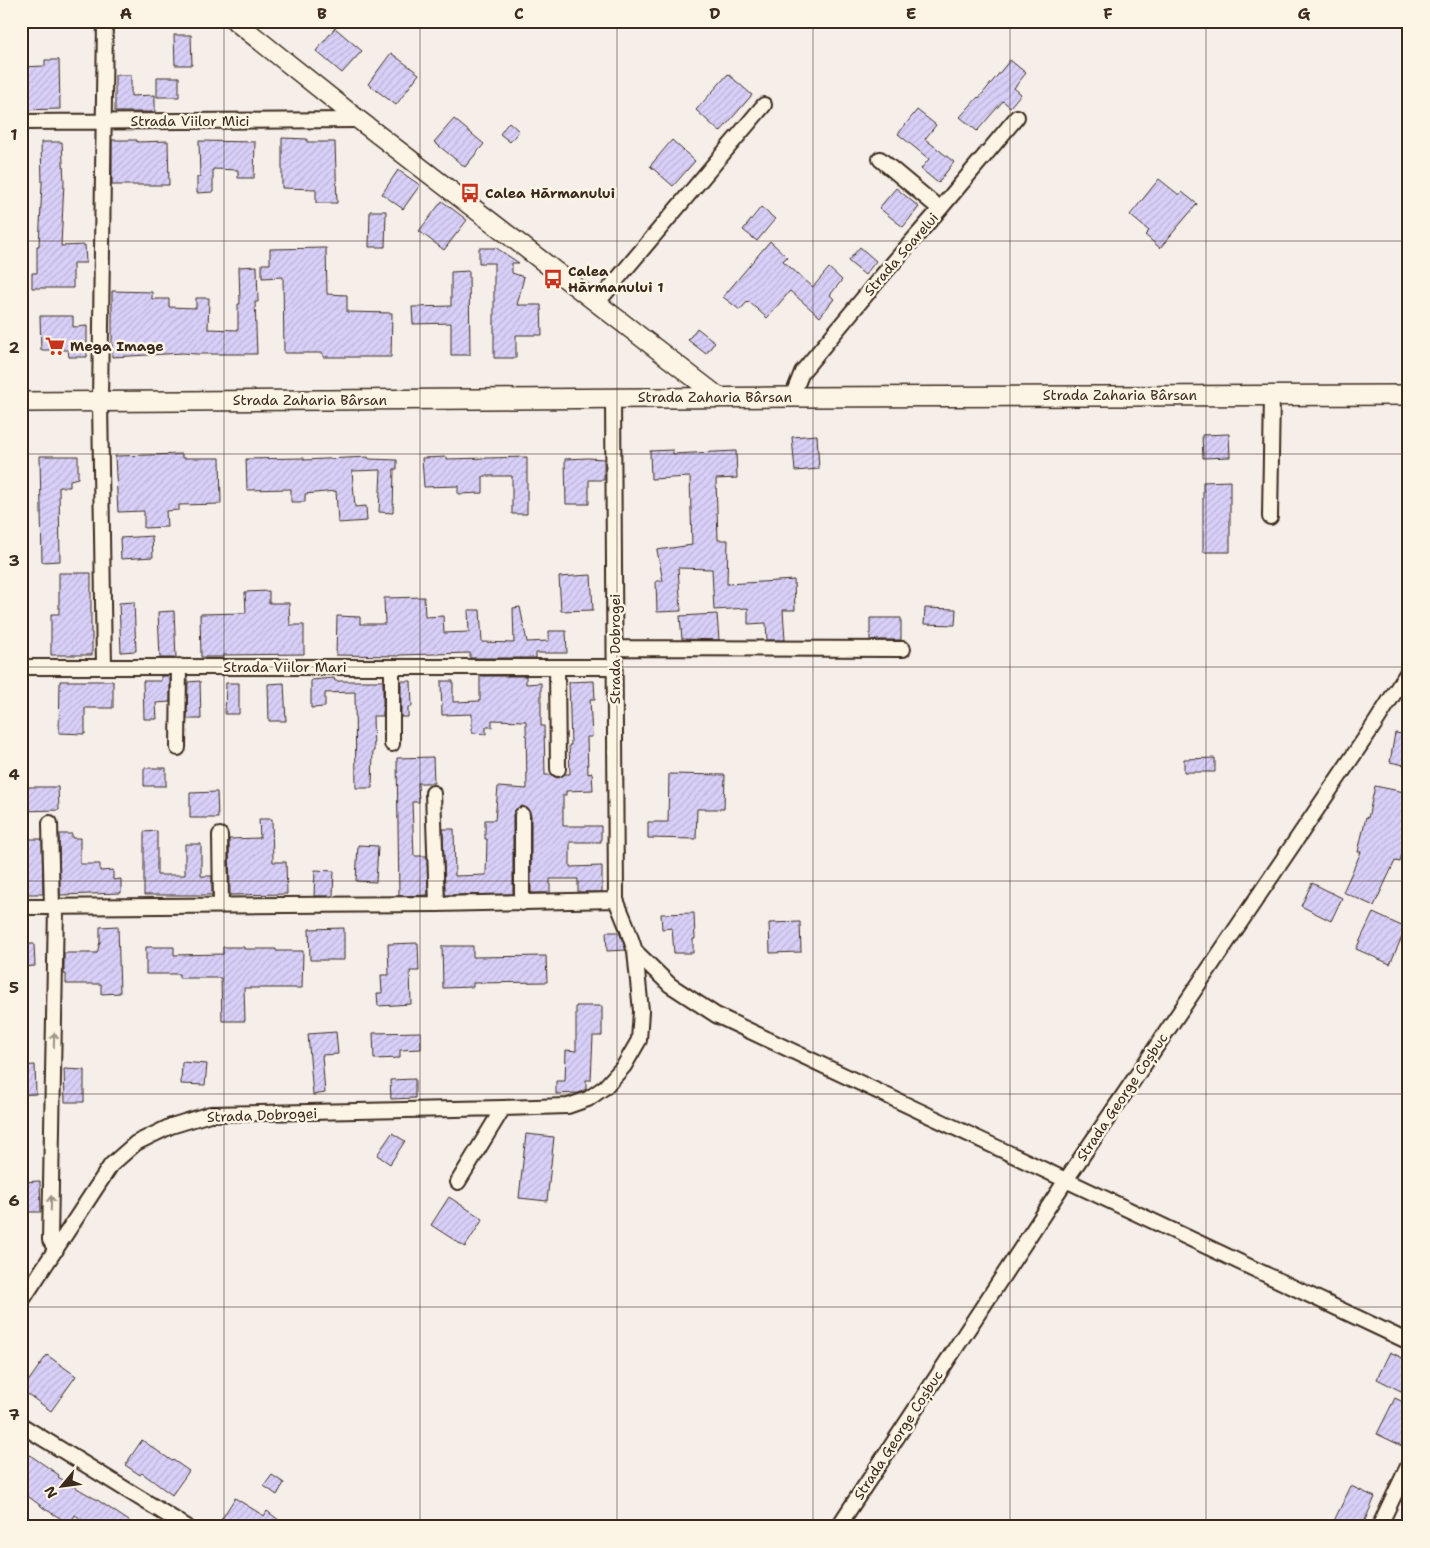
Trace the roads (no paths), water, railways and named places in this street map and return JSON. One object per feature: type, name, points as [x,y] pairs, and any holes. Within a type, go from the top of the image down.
[{"type":"main road","name":"Strada Zaharia Bârsan","points":[[21,402],[792,396],[1409,395]]},
{"type":"street","points":[[104,667],[100,402],[105,21]]},
{"type":"street","points":[[235,21],[359,120],[720,397]]},
{"type":"street","points":[[598,302],[764,105]]},
{"type":"street","name":"Strada Soarelui","points":[[792,396],[802,372],[1017,117]]},
{"type":"street","name":"Strada Viilor Mici","points":[[21,122],[359,120]]},
{"type":"street","points":[[880,159],[940,209]]},
{"type":"street","points":[[1270,517],[1272,395]]},
{"type":"street","name":"Strada Dobrogei","points":[[21,1302],[112,1165],[136,1143],[171,1126],[210,1114],[568,1106],[588,1099],[605,1086],[624,1066],[639,1040],[641,1011],[635,951],[628,927],[616,900],[613,398]]},
{"type":"street","points":[[615,648],[903,649]]},
{"type":"street","points":[[178,748],[179,666]]},
{"type":"street","name":"Strada Viilor Mari","points":[[21,667],[615,667]]},
{"type":"street","points":[[392,668],[392,744]]},
{"type":"street","points":[[557,668],[558,769]]},
{"type":"street","name":"Strada George Coșbuc","points":[[838,1527],[1066,1180],[1409,670]]},
{"type":"street","points":[[433,793],[437,904]]},
{"type":"street","points":[[522,815],[522,903]]},
{"type":"street","points":[[50,823],[54,907],[50,1240],[56,1250]]},
{"type":"street","points":[[220,835],[221,906]]},
{"type":"street","points":[[21,908],[522,903],[616,900]]},
{"type":"street","points":[[635,951],[670,985],[716,1016],[1409,1342]]},
{"type":"street","points":[[458,1182],[503,1108]]},
{"type":"street","points":[[21,1424],[187,1527]]},
{"type":"street","points":[[1379,1527],[1409,1464]]},
{"type":"place","name":"Calea Hărmanului","points":[[470,193]]},
{"type":"place","name":"Calea Hărmanului 1","points":[[553,279]]},
{"type":"place","name":"Mega Image","points":[[55,346]]}]
